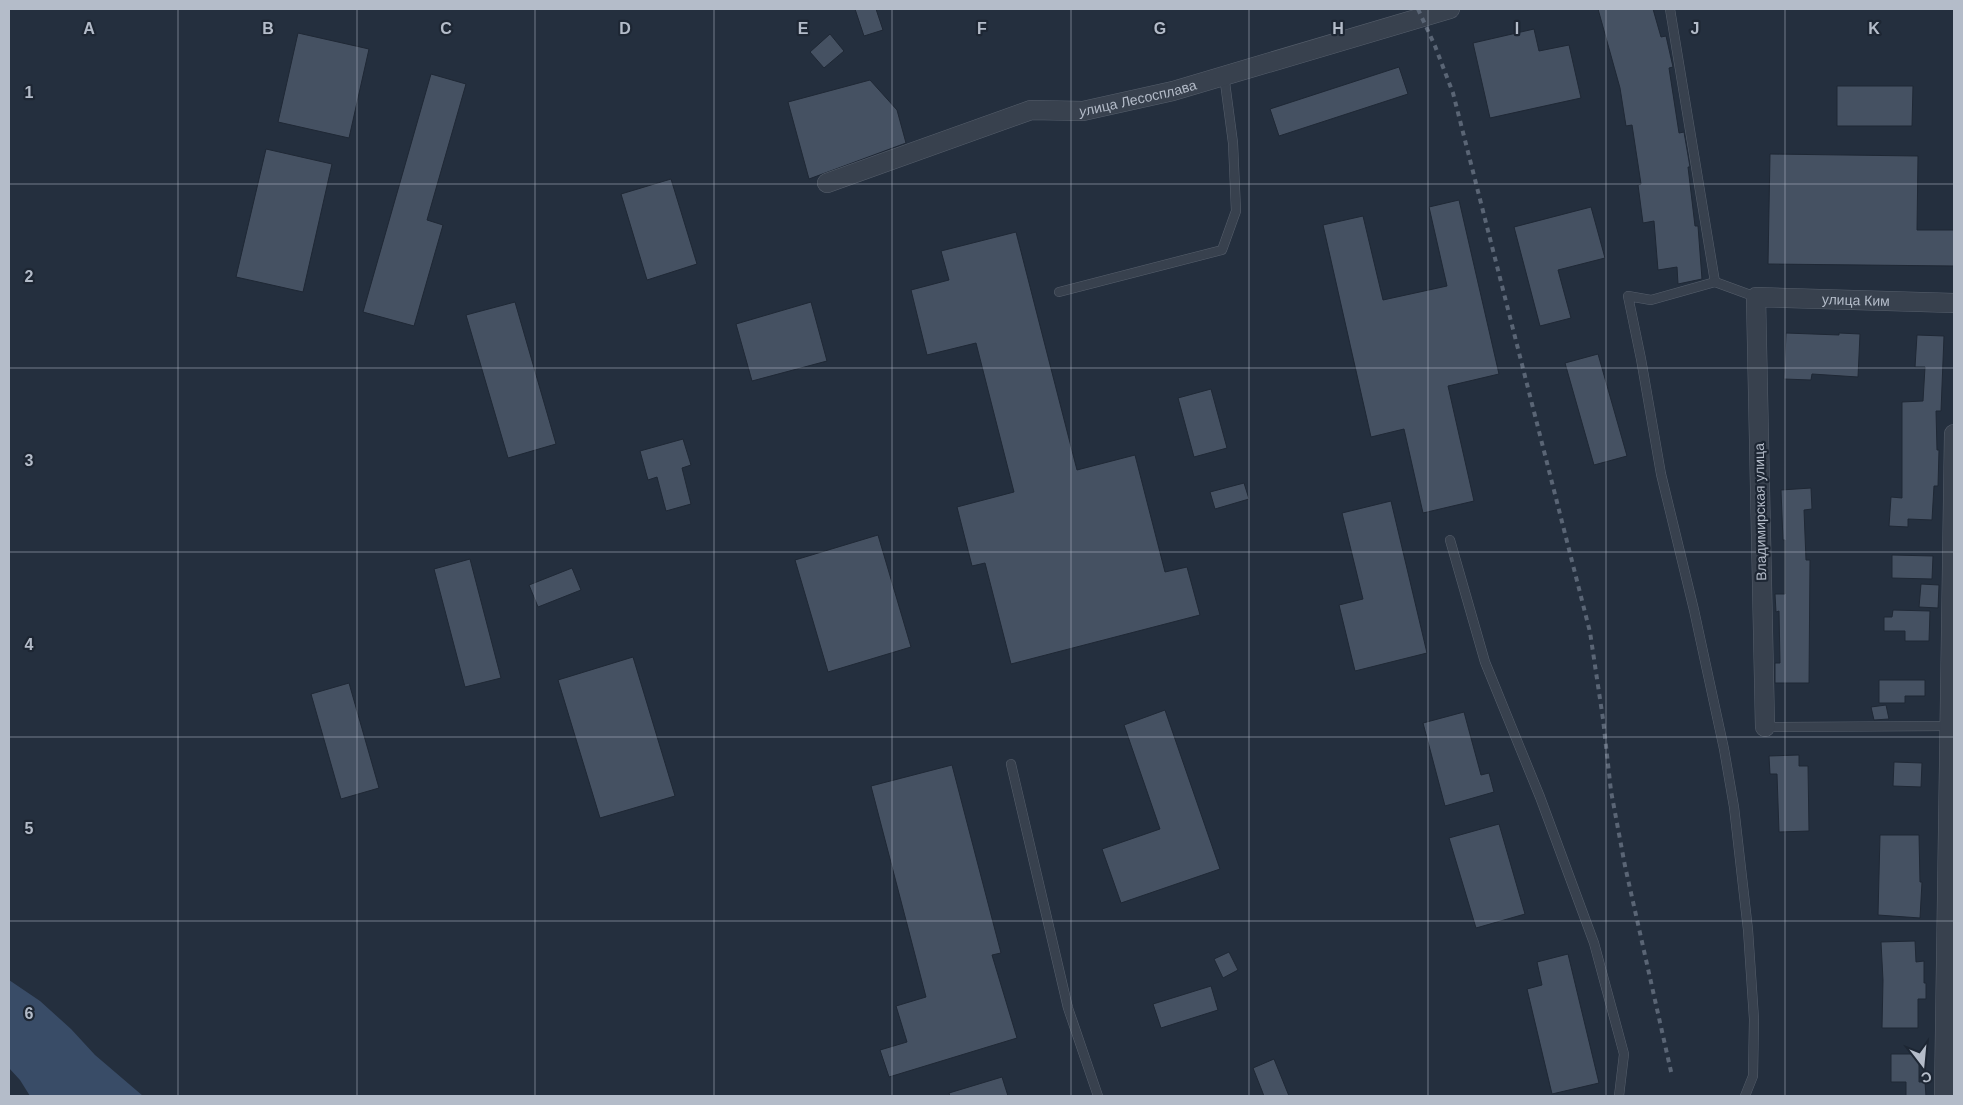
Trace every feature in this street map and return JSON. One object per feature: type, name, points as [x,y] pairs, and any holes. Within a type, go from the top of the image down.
[{"type":"street","name":"улица Лесосплава","points":[[827,183],[1031,110],[1084,111],[1173,91],[1450,9]]},
{"type":"street","name":"улица Ким","points":[[1756,297],[1954,302]]},
{"type":"street","name":"Владимирская улица","points":[[1756,297],[1764,727]]},
{"type":"street","points":[[1944,1096],[1952,726],[1954,434]]},
{"type":"lane","points":[[1670,9],[1715,282]]},
{"type":"lane","points":[[1059,292],[1222,250],[1236,211],[1233,144],[1224,76]]},
{"type":"lane","points":[[1745,1096],[1753,1076],[1754,1019],[1748,930],[1734,807],[1724,749],[1694,610],[1661,474],[1628,296],[1651,300],[1715,282],[1756,297]]},
{"type":"lane","points":[[1450,540],[1485,662],[1540,797],[1594,942],[1624,1054],[1620,1096]]},
{"type":"lane","points":[[1764,727],[1952,726]]},
{"type":"lane","points":[[1011,764],[1068,1008],[1098,1096]]},
{"type":"water","points":[[9,980],[40,1001],[71,1029],[95,1055],[143,1096],[30,1096],[20,1080],[9,1068]]},
{"type":"building","points":[[855,9],[876,9],[883,30],[864,36]]},
{"type":"building","points":[[1598,9],[1653,9],[1661,37],[1666,36],[1673,67],[1669,68],[1679,133],[1684,132],[1690,167],[1688,167],[1695,226],[1698,226],[1702,279],[1678,284],[1677,267],[1658,270],[1654,221],[1643,223],[1638,185],[1641,184],[1632,125],[1626,126],[1620,88]]},
{"type":"building","points":[[1534,29],[1539,51],[1569,45],[1581,98],[1490,118],[1473,43]]},
{"type":"building","points":[[298,33],[369,49],[349,138],[278,122]]},
{"type":"building","points":[[830,34],[844,51],[824,68],[810,52]]},
{"type":"building","points":[[1399,67],[1408,94],[1279,136],[1270,109]]},
{"type":"building","points":[[431,74],[466,84],[427,220],[443,225],[414,326],[363,312]]},
{"type":"building","points":[[870,80],[897,110],[906,143],[809,179],[788,102]]},
{"type":"building","points":[[1837,86],[1913,86],[1912,126],[1837,126]]},
{"type":"building","points":[[266,149],[332,164],[303,292],[236,277]]},
{"type":"building","points":[[1770,154],[1918,156],[1917,230],[1954,230],[1954,266],[1768,264]]},
{"type":"building","points":[[671,179],[697,264],[647,280],[621,194]]},
{"type":"building","points":[[1459,200],[1499,374],[1448,386],[1474,501],[1423,513],[1404,429],[1371,437],[1323,225],[1363,216],[1383,300],[1447,286],[1429,207]]},
{"type":"building","points":[[1591,207],[1605,258],[1558,270],[1571,318],[1540,326],[1514,227]]},
{"type":"building","points":[[1016,232],[1077,470],[1135,455],[1165,572],[1187,567],[1200,615],[1011,664],[985,563],[972,566],[957,507],[1014,492],[976,343],[927,355],[911,290],[949,280],[941,251]]},
{"type":"building","points":[[515,302],[556,444],[508,458],[466,315]]},
{"type":"building","points":[[811,302],[827,361],[752,381],[736,324]]},
{"type":"building","points":[[1786,333],[1860,334],[1858,377],[1812,374],[1811,380],[1784,379]]},
{"type":"building","points":[[1917,335],[1944,336],[1941,411],[1936,411],[1937,450],[1939,450],[1938,486],[1934,486],[1932,520],[1908,519],[1908,527],[1889,526],[1891,497],[1902,498],[1902,402],[1923,401],[1925,367],[1915,367]]},
{"type":"building","points":[[1598,354],[1627,456],[1594,465],[1565,363]]},
{"type":"building","points":[[1211,389],[1227,448],[1194,457],[1178,398]]},
{"type":"building","points":[[683,439],[691,465],[682,468],[691,504],[666,511],[657,477],[648,480],[640,451]]},
{"type":"building","points":[[1244,483],[1249,499],[1215,509],[1210,492]]},
{"type":"building","points":[[1811,488],[1812,509],[1804,510],[1806,560],[1810,560],[1809,683],[1775,683],[1775,663],[1780,663],[1779,611],[1776,612],[1775,594],[1785,594],[1785,540],[1783,540],[1781,490]]},
{"type":"building","points":[[1391,501],[1427,653],[1355,671],[1339,605],[1363,599],[1342,513]]},
{"type":"building","points":[[878,535],[911,647],[828,672],[795,560]]},
{"type":"building","points":[[1892,555],[1933,556],[1932,579],[1892,578]]},
{"type":"building","points":[[470,559],[501,678],[465,687],[434,569]]},
{"type":"building","points":[[572,568],[581,590],[538,607],[529,585]]},
{"type":"building","points":[[1921,584],[1939,585],[1938,608],[1919,607]]},
{"type":"building","points":[[1893,610],[1930,611],[1929,641],[1905,641],[1905,631],[1884,631],[1884,617],[1892,617]]},
{"type":"building","points":[[633,657],[675,796],[600,818],[558,680]]},
{"type":"building","points":[[1879,680],[1925,680],[1925,696],[1905,696],[1905,703],[1879,703]]},
{"type":"building","points":[[349,683],[379,788],[341,799],[311,694]]},
{"type":"building","points":[[1886,705],[1889,719],[1874,720],[1871,707]]},
{"type":"building","points":[[1165,710],[1220,869],[1121,903],[1102,849],[1160,829],[1124,725]]},
{"type":"building","points":[[1464,712],[1481,775],[1489,773],[1494,792],[1445,806],[1423,723]]},
{"type":"building","points":[[1799,755],[1799,766],[1808,766],[1809,831],[1779,832],[1777,774],[1770,774],[1769,756]]},
{"type":"building","points":[[1894,762],[1922,763],[1921,787],[1893,786]]},
{"type":"building","points":[[952,765],[1001,953],[992,955],[1017,1038],[889,1077],[880,1050],[907,1042],[896,1006],[926,997],[871,786]]},
{"type":"building","points":[[1499,824],[1525,914],[1476,928],[1449,838]]},
{"type":"building","points":[[1880,835],[1919,835],[1920,882],[1922,882],[1920,918],[1878,915]]},
{"type":"building","points":[[1915,941],[1916,962],[1924,961],[1924,983],[1926,983],[1926,999],[1918,999],[1918,1028],[1882,1028],[1883,980],[1881,942]]},
{"type":"building","points":[[1229,952],[1238,970],[1223,978],[1214,959]]},
{"type":"building","points":[[1568,954],[1599,1083],[1552,1094],[1527,989],[1542,985],[1537,962]]},
{"type":"building","points":[[1211,986],[1218,1010],[1161,1028],[1153,1004]]},
{"type":"building","points":[[1891,1054],[1919,1054],[1919,1082],[1925,1082],[1926,1096],[1906,1096],[1906,1082],[1891,1082]]},
{"type":"building","points":[[1274,1059],[1289,1096],[1264,1096],[1253,1068]]},
{"type":"building","points":[[1002,1077],[1008,1096],[950,1096],[949,1093]]},
{"type":"railway","points":[[1418,9],[1453,93],[1590,632],[1611,791],[1625,866],[1672,1076]]}]
